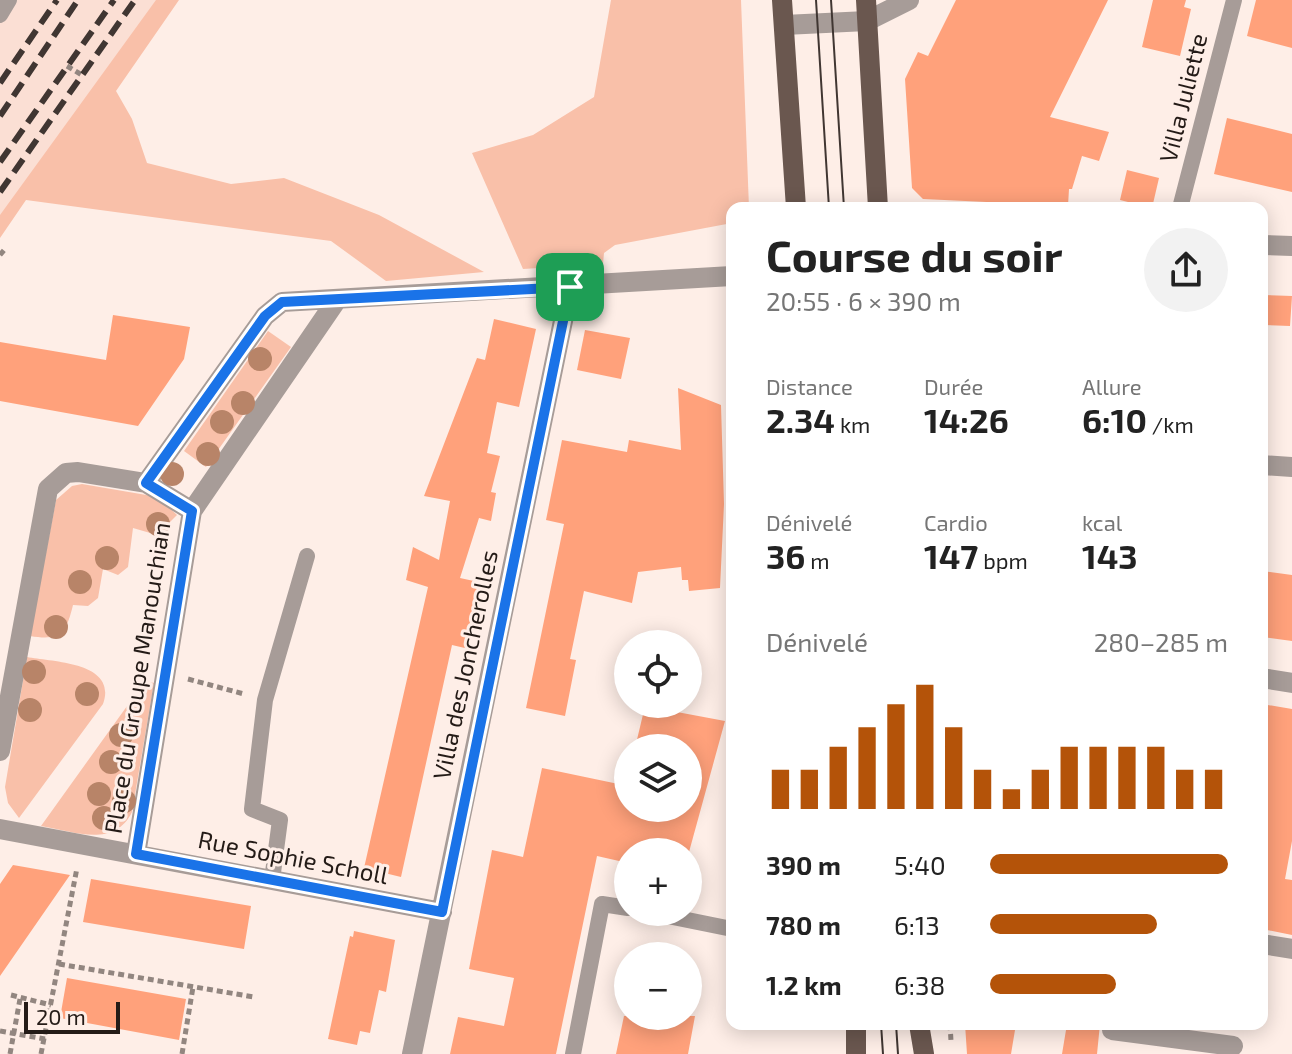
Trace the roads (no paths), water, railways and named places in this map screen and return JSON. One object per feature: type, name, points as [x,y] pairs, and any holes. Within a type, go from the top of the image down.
[{"type":"main road","points":[[782,0],[796,202]]},
{"type":"main road","points":[[866,0],[878,202]]},
{"type":"main road","points":[[856,1030],[856,1054]]},
{"type":"main road","points":[[920,1030],[924,1054]]},
{"type":"street","points":[[784,25],[867,21],[909,0]]},
{"type":"street","points":[[1268,245],[1292,246]]},
{"type":"street","points":[[146,483],[265,316],[282,302],[726,276]]},
{"type":"street","name":"Villa des Joncherolles","points":[[412,1054],[570,287]]},
{"type":"street","points":[[192,511],[336,301]]},
{"type":"street","points":[[1268,465],[1292,467]]},
{"type":"street","name":"Place du Groupe Manouchian","points":[[0,751],[48,489],[66,473],[78,472],[146,483],[192,511],[136,854],[0,829]]},
{"type":"street","points":[[1268,679],[1292,683]]},
{"type":"street","name":"Rue Sophie Scholl","points":[[136,854],[442,912]]},
{"type":"street","points":[[1268,945],[1292,949]]},
{"type":"street","points":[[1112,1030],[1233,1046]]},
{"type":"lane","points":[[0,15],[9,0]]},
{"type":"lane","name":"Villa Juliette","points":[[1182,202],[1234,0]]},
{"type":"lane","points":[[272,880],[280,820],[252,809],[265,700],[307,556]]},
{"type":"lane","points":[[573,1054],[602,904],[614,906]]},
{"type":"lane","points":[[702,923],[726,928]]},
{"type":"tram line","points":[[816,0],[829,202]]},
{"type":"tram line","points":[[831,0],[844,202]]},
{"type":"tram line","points":[[881,1030],[883,1054]]},
{"type":"tram line","points":[[896,1030],[898,1054]]},
{"type":"railway","points":[[0,83],[57,0]]},
{"type":"railway","points":[[0,116],[78,0]]},
{"type":"railway","points":[[0,162],[114,0]]},
{"type":"railway","points":[[0,192],[135,0]]}]
